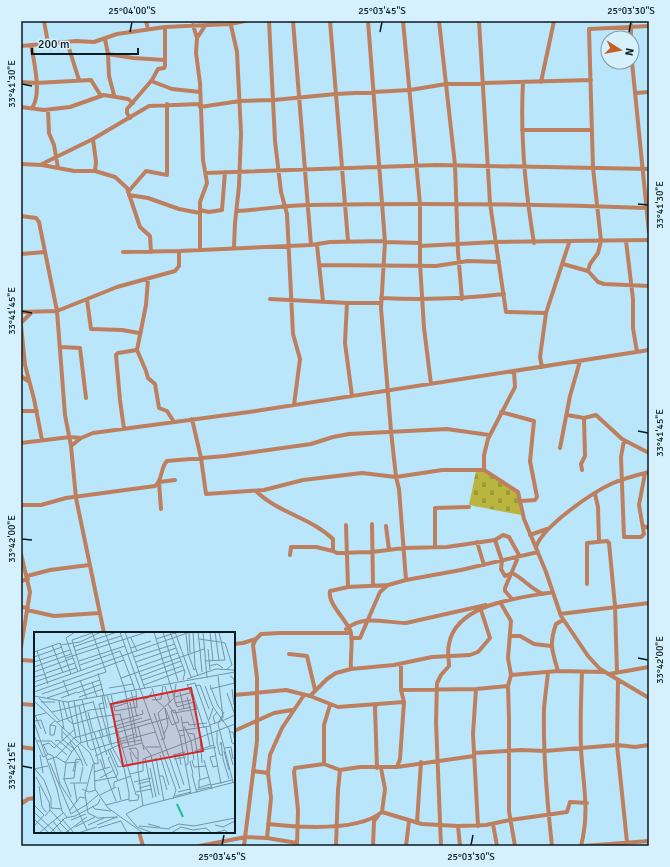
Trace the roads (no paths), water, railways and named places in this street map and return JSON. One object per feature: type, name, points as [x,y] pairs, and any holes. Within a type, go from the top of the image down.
[{"type":"street","points":[[44,21],[48,43]]},
{"type":"street","points":[[146,21],[148,29]]},
{"type":"street","points":[[21,46],[48,43],[94,42],[124,33],[184,23],[205,26],[245,21]]},
{"type":"street","points":[[269,21],[275,141],[278,170],[284,206],[287,214],[290,246],[293,334],[300,359],[294,405]]},
{"type":"street","points":[[293,21],[309,205],[311,245]]},
{"type":"street","points":[[330,21],[348,241]]},
{"type":"street","points":[[368,21],[385,241],[381,300],[391,430],[396,477],[399,489],[406,580]]},
{"type":"street","points":[[404,21],[420,204],[420,264],[422,301],[431,384]]},
{"type":"street","points":[[439,21],[455,165],[462,299]]},
{"type":"street","points":[[478,21],[484,82],[490,203],[507,313],[546,313]]},
{"type":"street","points":[[541,82],[554,21]]},
{"type":"street","points":[[230,23],[237,52],[240,101],[240,170],[234,247]]},
{"type":"street","points":[[588,271],[598,253],[600,241],[598,206],[593,168],[589,29],[631,25],[637,23],[649,26]]},
{"type":"street","points":[[193,25],[197,38],[196,53],[200,92],[203,160],[207,183],[201,195],[200,249]]},
{"type":"street","points":[[631,25],[631,30]]},
{"type":"street","points":[[130,118],[127,111],[151,82],[158,69],[164,68],[166,60],[165,26]]},
{"type":"street","points":[[197,38],[205,26]]},
{"type":"street","points":[[105,38],[108,54],[109,76],[114,95]]},
{"type":"street","points":[[67,42],[79,80]]},
{"type":"street","points":[[31,45],[36,74],[36,104],[32,108]]},
{"type":"street","points":[[108,54],[133,58],[166,60]]},
{"type":"street","points":[[633,70],[649,233]]},
{"type":"street","points":[[21,82],[36,83],[91,80],[101,96]]},
{"type":"street","points":[[42,164],[93,139],[149,106],[167,104],[200,106],[240,101],[274,100],[373,91],[410,90],[446,84],[591,80]]},
{"type":"street","points":[[151,82],[172,89],[200,92]]},
{"type":"street","points":[[523,82],[523,166],[534,243]]},
{"type":"street","points":[[636,93],[649,92]]},
{"type":"street","points":[[21,107],[48,110],[70,107],[101,96],[114,95],[128,99],[133,103]]},
{"type":"street","points":[[128,193],[144,172],[167,175],[167,104]]},
{"type":"street","points":[[48,110],[49,133],[58,168]]},
{"type":"street","points":[[522,130],[592,130]]},
{"type":"street","points":[[93,139],[96,162],[95,171]]},
{"type":"street","points":[[21,164],[42,164],[74,171],[95,171],[115,177],[125,185],[135,209],[140,227],[150,236],[151,252]]},
{"type":"street","points":[[206,172],[417,165],[649,169]]},
{"type":"street","points":[[128,193],[148,198],[179,209],[200,212],[222,210],[225,172]]},
{"type":"street","points":[[237,211],[309,205],[457,203],[647,208]]},
{"type":"street","points":[[21,216],[36,218],[45,252],[57,311],[61,347],[65,415],[70,437],[76,498],[104,632]]},
{"type":"street","points":[[123,252],[317,245],[348,241],[458,244],[496,242],[569,243],[649,240]]},
{"type":"street","points":[[626,241],[633,299],[633,328],[637,352]]},
{"type":"street","points":[[542,367],[540,357],[546,313],[569,243]]},
{"type":"street","points":[[317,245],[323,301]]},
{"type":"street","points":[[21,312],[31,313],[57,311],[117,287],[178,269],[179,251]]},
{"type":"street","points":[[21,254],[45,252]]},
{"type":"street","points":[[319,265],[384,266],[420,264],[441,265],[459,262],[498,262]]},
{"type":"street","points":[[563,264],[588,271],[598,282],[604,284],[649,286]]},
{"type":"street","points":[[148,279],[146,305],[139,333],[137,350],[148,378],[155,384],[159,408],[168,411],[174,422]]},
{"type":"street","points":[[270,299],[347,303],[381,300],[422,301],[462,299],[504,294]]},
{"type":"street","points":[[87,300],[91,329],[122,330],[139,333]]},
{"type":"street","points":[[347,303],[345,343],[352,396]]},
{"type":"street","points":[[31,313],[21,324],[22,358],[37,412],[42,440]]},
{"type":"street","points":[[61,347],[80,348],[86,398]]},
{"type":"street","points":[[124,429],[116,355],[118,353],[137,350]]},
{"type":"street","points":[[71,445],[81,438],[93,433],[388,391],[649,350]]},
{"type":"street","points":[[560,448],[570,396],[580,361]]},
{"type":"street","points":[[484,470],[484,455],[489,435],[515,388],[514,371]]},
{"type":"street","points":[[21,376],[28,382]]},
{"type":"street","points":[[21,411],[37,412]]},
{"type":"street","points":[[501,412],[534,421],[530,461],[538,497],[535,500],[521,501]]},
{"type":"street","points":[[567,415],[584,418],[596,415],[624,440],[649,453]]},
{"type":"street","points":[[582,470],[581,464],[585,456],[584,418]]},
{"type":"street","points":[[192,419],[201,458],[206,494],[256,491],[303,480],[362,473],[396,477],[442,470],[484,470],[518,492],[521,501],[522,514],[553,592],[560,614],[592,661],[606,673],[649,698]]},
{"type":"street","points":[[162,509],[159,482],[163,465],[167,461],[225,456],[311,444],[343,434],[391,430],[447,429],[489,435]]},
{"type":"street","points":[[21,443],[70,437],[81,438]]},
{"type":"street","points":[[61,439],[71,445]]},
{"type":"street","points":[[537,550],[541,536],[559,519],[611,484],[622,479],[647,472],[640,505],[644,534],[641,537],[623,536],[622,479],[621,457],[624,440]]},
{"type":"street","points":[[21,505],[41,505],[66,498],[76,498],[155,486],[159,482],[175,480]]},
{"type":"street","points":[[256,491],[272,505],[297,516],[326,533],[333,539],[333,551]]},
{"type":"street","points":[[595,494],[598,507],[599,541]]},
{"type":"street","points":[[435,547],[435,508],[469,507]]},
{"type":"street","points":[[372,524],[373,584]]},
{"type":"street","points":[[346,525],[348,587]]},
{"type":"street","points":[[386,526],[388,550]]},
{"type":"street","points":[[643,526],[649,528]]},
{"type":"street","points":[[530,534],[549,528]]},
{"type":"street","points":[[290,555],[291,548],[316,548],[337,553],[372,552],[495,540],[500,536],[506,535],[519,555]]},
{"type":"street","points":[[495,540],[502,561],[501,569],[505,576],[512,573],[519,576],[534,590],[543,594]]},
{"type":"street","points":[[587,584],[587,543],[607,541],[609,543],[615,606],[616,672]]},
{"type":"street","points":[[477,542],[484,565]]},
{"type":"street","points":[[351,669],[351,635],[348,627],[339,614],[330,593],[348,587],[373,584],[388,585],[502,561],[537,550]]},
{"type":"street","points":[[512,599],[505,591],[519,555]]},
{"type":"street","points":[[21,557],[28,578],[30,592],[21,647]]},
{"type":"street","points":[[21,581],[50,570],[89,565]]},
{"type":"street","points":[[244,846],[257,748],[257,691],[253,645],[256,639],[261,634],[342,632],[360,638],[380,592],[388,585]]},
{"type":"street","points":[[342,632],[348,627],[369,619],[389,620],[393,623],[406,623],[512,599],[553,592]]},
{"type":"street","points":[[500,602],[510,618],[508,662],[511,675],[508,686],[508,751],[510,820],[515,846]]},
{"type":"street","points":[[441,846],[436,722],[438,679],[449,666],[449,642],[458,623],[490,604]]},
{"type":"street","points":[[560,614],[615,606],[649,604]]},
{"type":"street","points":[[21,607],[54,616],[100,613]]},
{"type":"street","points":[[310,696],[332,675],[351,669],[400,664],[432,657],[475,654],[489,641],[490,638],[481,610]]},
{"type":"street","points":[[558,671],[551,646],[552,634],[556,624],[563,620]]},
{"type":"street","points":[[510,636],[520,636],[534,644],[551,646]]},
{"type":"street","points":[[235,644],[256,639]]},
{"type":"street","points":[[289,654],[307,656],[315,690]]},
{"type":"street","points":[[21,660],[34,661]]},
{"type":"street","points":[[397,767],[400,759],[404,702],[401,690],[400,664]]},
{"type":"street","points":[[511,675],[558,671],[606,673],[649,667]]},
{"type":"street","points":[[548,672],[544,708],[545,751],[552,846]]},
{"type":"street","points":[[582,672],[581,748],[587,803],[586,822],[582,846],[627,842],[642,844],[649,840]]},
{"type":"street","points":[[618,680],[617,745],[627,842]]},
{"type":"street","points":[[401,690],[476,689],[508,686]]},
{"type":"street","points":[[476,689],[474,754],[478,826]]},
{"type":"street","points":[[235,695],[257,691],[286,690],[310,696],[338,707],[404,702]]},
{"type":"street","points":[[267,838],[271,798],[268,773],[272,746],[292,710],[304,695]]},
{"type":"street","points":[[21,704],[34,705]]},
{"type":"street","points":[[377,704],[374,707],[379,768],[384,789],[380,814]]},
{"type":"street","points":[[324,764],[324,725],[330,705]]},
{"type":"street","points":[[235,731],[258,722],[274,713],[292,710]]},
{"type":"street","points":[[199,846],[246,837],[267,838],[297,845],[298,827],[294,769],[324,764],[340,770],[360,766],[379,768],[397,767],[474,754],[508,751],[545,751],[617,745],[635,747],[649,746]]},
{"type":"street","points":[[21,747],[34,749]]},
{"type":"street","points":[[417,824],[421,762]]},
{"type":"street","points":[[336,846],[340,770]]},
{"type":"street","points":[[253,771],[268,773]]},
{"type":"street","points":[[22,802],[34,798]]},
{"type":"street","points":[[268,824],[321,828],[372,819],[380,814],[417,824],[439,826],[478,826],[568,812],[570,802],[587,803]]},
{"type":"street","points":[[372,819],[373,846]]},
{"type":"street","points":[[406,846],[410,821]]},
{"type":"street","points":[[493,824],[497,846]]},
{"type":"street","points":[[458,826],[460,846]]},
{"type":"street","points":[[139,833],[143,846]]}]
